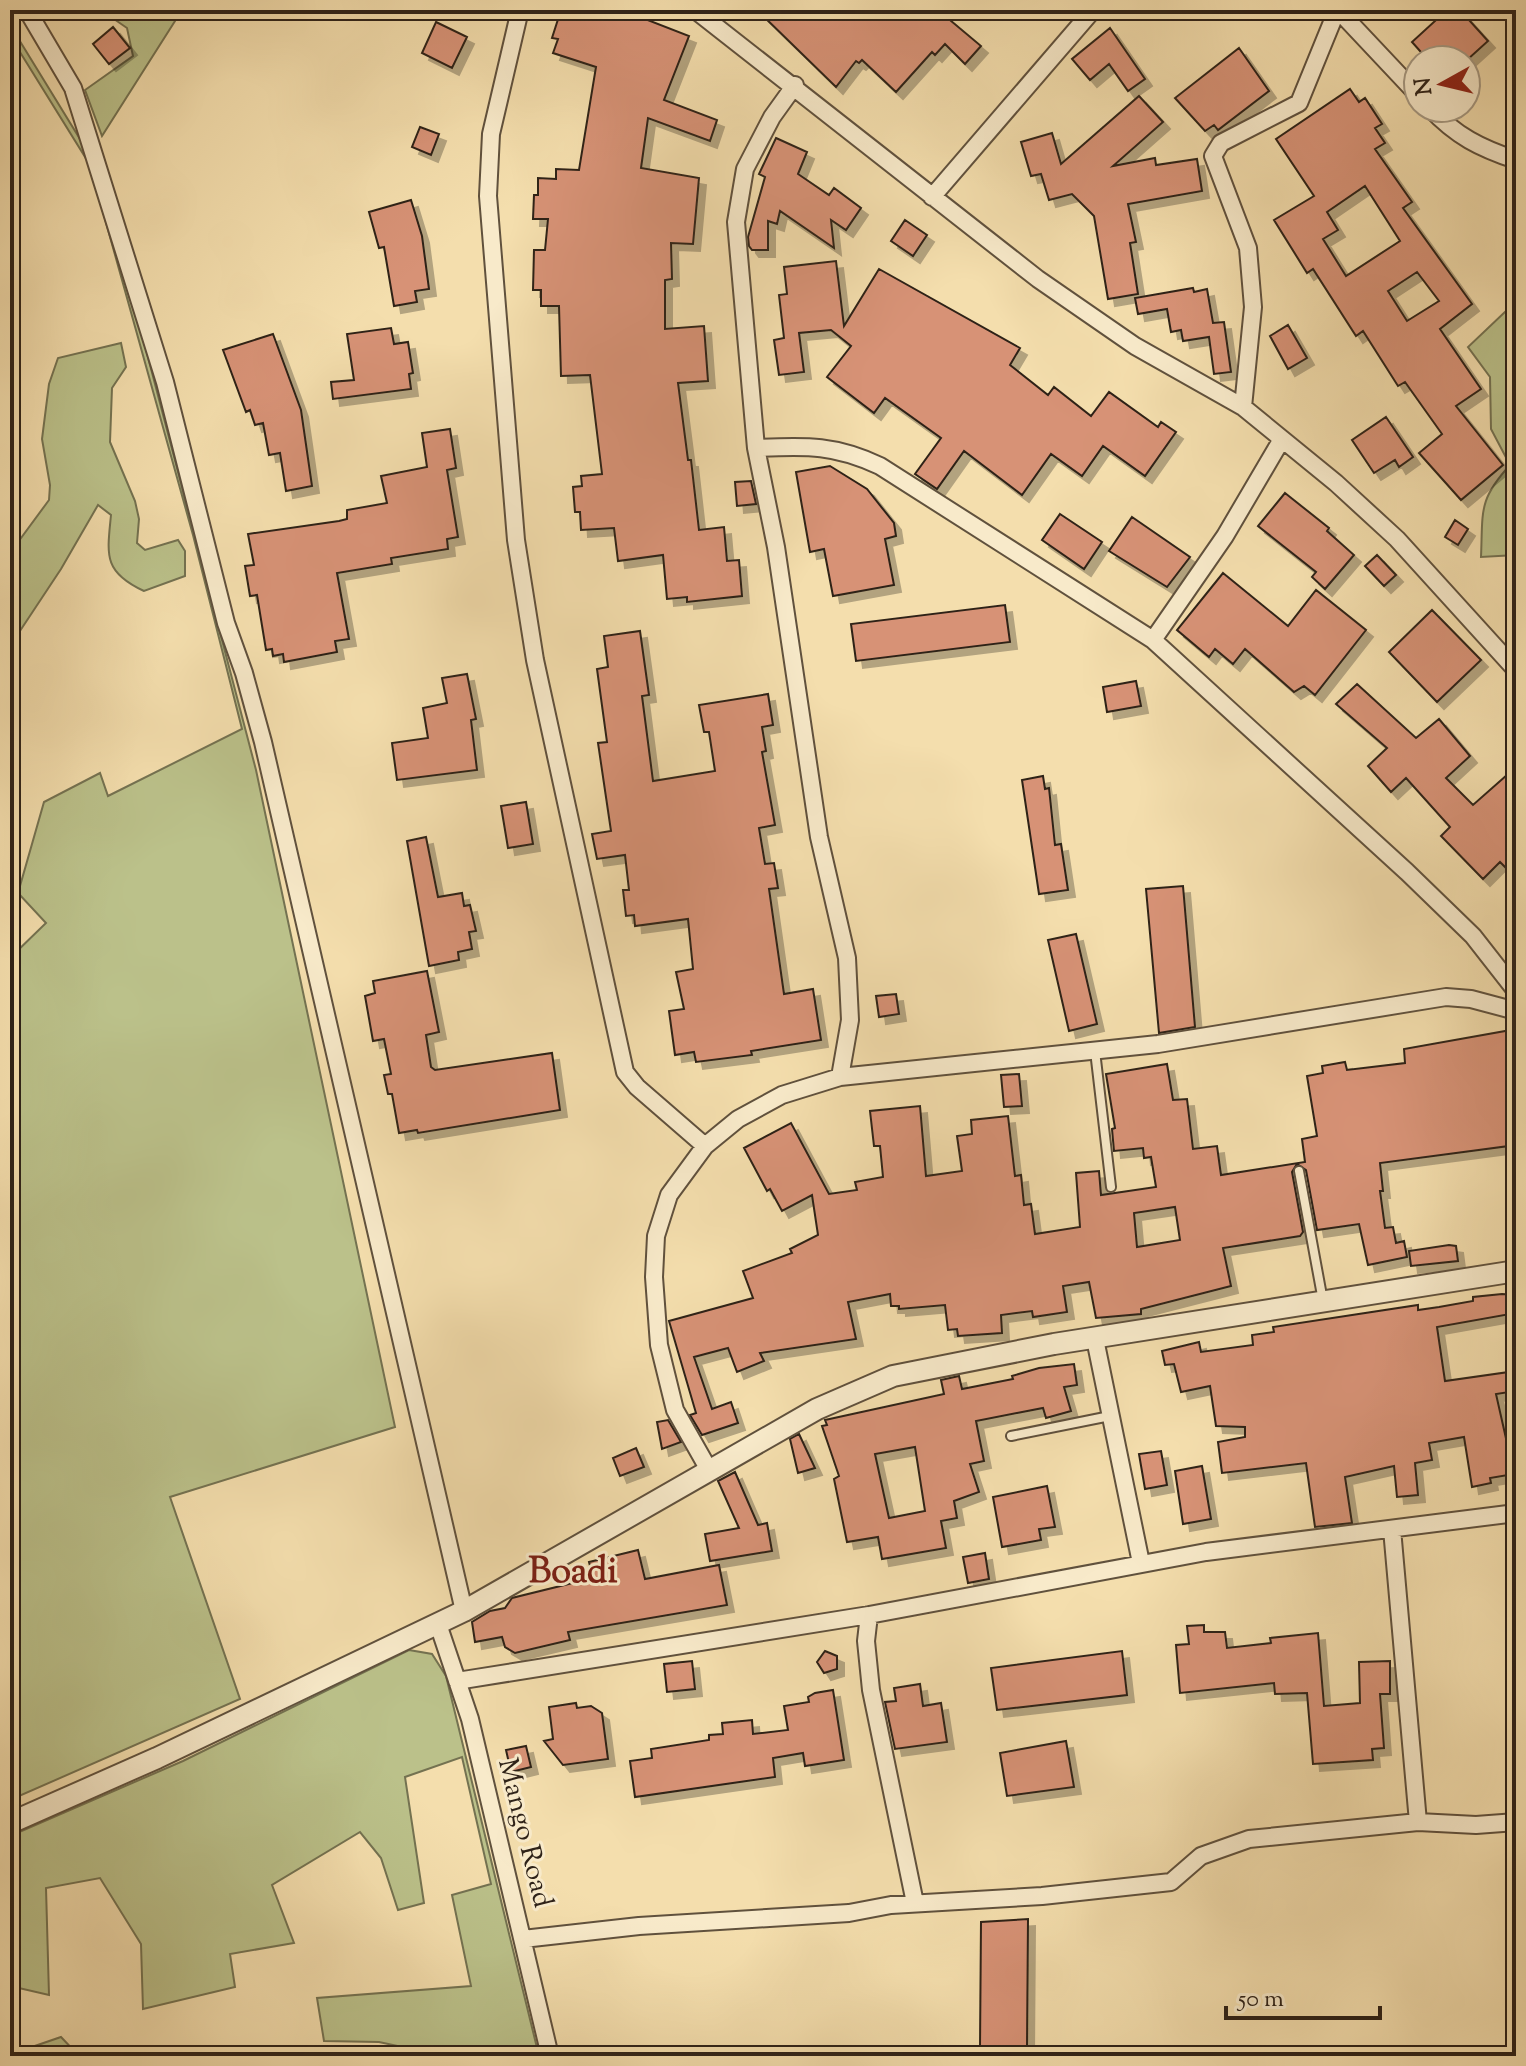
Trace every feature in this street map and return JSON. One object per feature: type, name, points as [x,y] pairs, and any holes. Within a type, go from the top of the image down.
[{"type":"street","points":[[27,10],[73,88],[165,382],[226,623],[244,673],[464,1611]]},
{"type":"street","points":[[520,10],[491,134],[488,196],[516,540],[535,660],[625,1072],[637,1087],[705,1146]]},
{"type":"street","points":[[695,10],[795,85],[1038,279],[1135,346],[1243,407],[1336,483],[1397,539],[1516,670]]},
{"type":"street","points":[[932,197],[1093,10]]},
{"type":"street","points":[[1243,407],[1253,307],[1248,248],[1213,156],[1221,143],[1299,103],[1338,10],[1402,78]]},
{"type":"street","points":[[795,85],[758,141],[738,197],[736,222],[756,448],[776,547],[817,823],[847,958],[850,1020],[840,1077]]},
{"type":"street","points":[[1445,124],[1476,146],[1516,160]]},
{"type":"street","points":[[1153,640],[1225,536],[1282,439]]},
{"type":"street","points":[[756,448],[822,446],[852,453],[880,466],[1153,640],[1407,872],[1473,936],[1516,991]]},
{"type":"street","points":[[709,1470],[675,1410],[659,1345],[654,1277],[656,1236],[669,1195],[705,1146],[738,1119],[782,1095],[840,1077],[1158,1044],[1446,997],[1471,999],[1516,1011]]},
{"type":"street","points":[[10,1823],[157,1758],[464,1611],[817,1409],[893,1376],[944,1363],[1516,1271]]},
{"type":"street","points":[[1095,1339],[1141,1563]]},
{"type":"street","points":[[457,1681],[869,1615],[1141,1563],[1516,1513]]},
{"type":"street","points":[[1392,1529],[1418,1822]]},
{"type":"street","points":[[869,1615],[866,1641],[871,1690],[915,1903]]},
{"type":"street","name":"Mango Road","points":[[438,1624],[470,1719],[550,2056]]},
{"type":"street","points":[[523,1939],[639,1926],[849,1913],[915,1903],[1042,1896],[1171,1882],[1210,1850],[1249,1839],[1418,1822],[1476,1825],[1516,1822]]},
{"type":"lane","points":[[1095,1050],[1111,1187]]},
{"type":"lane","points":[[1299,1171],[1324,1302]]},
{"type":"lane","points":[[1011,1436],[1111,1416]]},
{"type":"green space","points":[[101,10],[182,10],[102,136],[85,90],[133,56],[127,28]]},
{"type":"green space","points":[[10,25],[91,157],[127,277],[256,770],[395,1427],[170,1497],[240,1699],[10,1800],[10,958],[46,923],[18,893],[44,802],[100,773],[108,796],[242,729],[193,535],[90,165],[10,36]]},
{"type":"green space","points":[[1516,257],[1516,555],[1481,557],[1487,497],[1510,465],[1491,429],[1490,377],[1468,347],[1506,311]]},
{"type":"green space","points":[[121,343],[126,367],[112,388],[110,442],[135,501],[139,519],[137,543],[145,550],[178,540],[185,551],[185,576],[144,591],[121,577],[114,569],[109,552],[111,515],[98,505],[61,569],[10,646],[10,553],[49,500],[50,485],[42,439],[49,384],[58,358]]},
{"type":"green space","points":[[409,1650],[432,1654],[446,1676],[539,2056],[444,2056],[379,2042],[324,2041],[317,1998],[471,1986],[452,1895],[491,1884],[462,1757],[405,1777],[424,1903],[398,1910],[381,1858],[360,1832],[272,1885],[294,1943],[230,1954],[235,1987],[143,2009],[141,1944],[100,1878],[46,1888],[49,1995],[10,1986],[10,1836],[183,1761]]},
{"type":"green space","points":[[61,2037],[79,2056],[31,2056],[29,2048]]},
{"type":"building","points":[[561,10],[622,10],[689,36],[664,100],[717,120],[710,141],[648,118],[641,168],[699,178],[693,244],[671,243],[672,279],[665,280],[665,329],[704,326],[708,381],[678,383],[688,460],[691,460],[699,530],[724,527],[727,561],[739,560],[742,596],[687,602],[687,597],[667,599],[663,555],[618,561],[614,528],[581,530],[580,512],[575,512],[573,487],[582,486],[581,476],[602,474],[590,375],[561,376],[559,306],[541,306],[541,290],[533,290],[534,250],[545,250],[548,219],[533,219],[538,178],[556,179],[556,169],[579,170],[596,67],[553,53],[558,39],[552,38]]},
{"type":"building","points":[[757,10],[938,10],[981,46],[965,64],[945,44],[935,55],[932,52],[896,92],[862,60],[859,63],[856,61],[836,87]]},
{"type":"building","points":[[1447,10],[1460,10],[1488,41],[1482,46],[1482,44],[1412,42]]},
{"type":"building","points":[[436,22],[467,37],[452,68],[422,53]]},
{"type":"building","points":[[113,27],[130,48],[109,64],[93,44]]},
{"type":"building","points":[[1110,28],[1145,79],[1128,91],[1109,64],[1090,80],[1072,59]]},
{"type":"building","points":[[1239,48],[1269,91],[1218,130],[1214,125],[1205,131],[1175,98]]},
{"type":"building","points":[[1350,89],[1359,102],[1365,98],[1382,124],[1375,128],[1385,143],[1375,149],[1412,202],[1403,208],[1472,304],[1440,329],[1481,389],[1456,406],[1503,465],[1461,500],[1419,453],[1442,434],[1405,382],[1398,386],[1363,331],[1356,336],[1313,269],[1307,273],[1274,220],[1314,196],[1276,139]],"holes":[[[1365,186],[1400,241],[1346,276],[1323,239],[1338,230],[1327,212]],[[1417,272],[1439,301],[1407,321],[1388,291]]]},
{"type":"building","points":[[1139,96],[1163,122],[1113,166],[1155,158],[1156,165],[1197,159],[1202,191],[1128,204],[1136,242],[1130,243],[1138,294],[1108,299],[1094,216],[1072,194],[1049,200],[1041,174],[1031,176],[1021,142],[1052,133],[1061,164]]},
{"type":"building","points":[[420,127],[439,134],[431,155],[412,147]]},
{"type":"building","points":[[776,138],[807,152],[798,174],[829,195],[834,188],[861,208],[846,230],[831,220],[834,248],[780,211],[777,224],[768,221],[768,250],[752,250],[749,246],[748,237],[765,177],[759,174]]},
{"type":"building","points":[[411,200],[422,236],[429,289],[415,291],[417,302],[394,306],[384,247],[379,248],[369,212]]},
{"type":"building","points":[[905,220],[927,235],[913,256],[891,241]]},
{"type":"building","points":[[836,261],[844,326],[879,269],[1020,348],[1010,365],[1048,395],[1054,387],[1091,416],[1109,392],[1158,427],[1161,422],[1176,432],[1145,476],[1103,446],[1082,476],[1051,454],[1022,495],[964,451],[937,489],[915,474],[941,438],[885,398],[874,413],[827,377],[851,346],[831,330],[799,333],[804,372],[779,375],[774,340],[784,338],[779,295],[787,294],[784,267]]},
{"type":"building","points":[[1193,288],[1194,292],[1207,289],[1213,323],[1224,322],[1231,372],[1214,374],[1209,337],[1183,341],[1181,330],[1171,332],[1167,309],[1138,314],[1135,298]]},
{"type":"building","points":[[1288,325],[1307,358],[1288,369],[1270,336]]},
{"type":"building","points":[[391,328],[394,344],[408,342],[413,373],[409,374],[411,389],[333,399],[331,382],[354,380],[347,334]]},
{"type":"building","points":[[273,334],[301,410],[312,486],[286,491],[280,453],[269,455],[263,423],[255,425],[250,410],[246,412],[223,350]]},
{"type":"building","points":[[1386,417],[1413,457],[1399,467],[1395,460],[1374,473],[1352,440]]},
{"type":"building","points":[[450,429],[456,468],[447,470],[458,537],[447,539],[448,549],[391,558],[392,564],[337,573],[349,639],[335,641],[337,652],[284,662],[283,654],[273,656],[272,649],[266,650],[257,595],[250,596],[245,566],[254,565],[248,534],[339,521],[347,519],[347,510],[387,503],[381,476],[427,467],[422,433]]},
{"type":"building","points":[[830,466],[867,489],[894,523],[896,536],[885,539],[894,585],[833,596],[824,549],[810,552],[796,472]]},
{"type":"building","points":[[751,481],[756,504],[737,506],[735,482]]},
{"type":"building","points":[[1285,493],[1329,528],[1327,531],[1354,555],[1325,589],[1312,577],[1316,572],[1258,526]]},
{"type":"building","points":[[1060,514],[1102,542],[1084,569],[1042,540]]},
{"type":"building","points":[[1132,517],[1190,557],[1167,587],[1109,551]]},
{"type":"building","points":[[1455,520],[1468,529],[1458,545],[1445,537]]},
{"type":"building","points":[[1377,555],[1396,575],[1384,586],[1365,566]]},
{"type":"building","points":[[1223,573],[1288,626],[1316,590],[1366,630],[1315,695],[1304,686],[1294,692],[1245,649],[1233,664],[1215,649],[1209,657],[1177,630]]},
{"type":"building","points":[[1005,605],[1010,642],[856,661],[851,624]]},
{"type":"building","points":[[1432,610],[1481,660],[1437,702],[1389,652]]},
{"type":"building","points":[[640,631],[649,695],[642,696],[653,781],[715,771],[709,732],[704,732],[699,705],[768,694],[773,725],[762,727],[766,751],[762,752],[775,825],[759,828],[765,864],[774,863],[778,888],[769,889],[784,994],[813,989],[821,1040],[751,1051],[752,1055],[696,1062],[694,1052],[675,1055],[669,1011],[684,1009],[676,972],[693,969],[688,919],[635,926],[634,915],[626,916],[623,890],[629,890],[625,855],[597,859],[592,834],[611,831],[598,743],[607,742],[597,669],[608,667],[604,636]]},
{"type":"building","points":[[467,674],[476,719],[471,720],[477,770],[397,780],[392,743],[428,738],[423,708],[447,703],[442,678]]},
{"type":"building","points":[[1136,681],[1141,706],[1107,712],[1103,687]]},
{"type":"building","points":[[1357,684],[1416,738],[1439,719],[1470,756],[1446,778],[1473,805],[1516,767],[1516,878],[1500,862],[1483,879],[1441,836],[1450,827],[1406,778],[1391,792],[1368,766],[1387,748],[1336,704]]},
{"type":"building","points":[[1043,776],[1045,789],[1049,788],[1055,845],[1061,844],[1068,890],[1039,894],[1022,780]]},
{"type":"building","points":[[526,802],[533,844],[508,848],[501,806]]},
{"type":"building","points":[[426,837],[438,897],[462,893],[464,906],[470,905],[476,931],[469,932],[472,949],[458,952],[459,960],[429,966],[407,841]]},
{"type":"building","points":[[1183,886],[1195,1027],[1159,1033],[1146,889]]},
{"type":"building","points":[[1076,934],[1097,1024],[1069,1031],[1048,940]]},
{"type":"building","points":[[427,971],[439,1032],[426,1035],[431,1067],[435,1070],[552,1053],[560,1110],[418,1133],[417,1130],[399,1133],[392,1094],[388,1094],[384,1075],[391,1074],[384,1039],[373,1041],[365,996],[375,993],[373,981]]},
{"type":"building","points":[[896,994],[899,1014],[879,1017],[876,996]]},
{"type":"building","points":[[1511,1030],[1516,1068],[1516,1145],[1380,1163],[1385,1228],[1393,1227],[1396,1243],[1404,1241],[1407,1257],[1368,1265],[1359,1224],[1317,1230],[1306,1170],[1297,1164],[1292,1172],[1303,1232],[1300,1236],[1223,1248],[1231,1286],[1141,1309],[1141,1314],[1096,1318],[1089,1282],[1063,1286],[1067,1312],[1033,1317],[1032,1311],[1001,1315],[1002,1333],[958,1336],[957,1329],[948,1330],[945,1305],[899,1309],[899,1306],[891,1306],[890,1294],[848,1302],[856,1339],[760,1353],[764,1361],[737,1372],[728,1348],[694,1357],[712,1409],[731,1402],[738,1423],[702,1435],[690,1415],[696,1413],[669,1321],[753,1298],[743,1271],[792,1253],[790,1249],[818,1235],[812,1195],[782,1211],[770,1189],[767,1191],[744,1148],[791,1123],[829,1194],[857,1190],[855,1182],[883,1177],[880,1146],[874,1146],[870,1111],[920,1106],[926,1176],[962,1171],[957,1136],[972,1134],[971,1120],[1008,1116],[1015,1176],[1021,1175],[1024,1205],[1031,1204],[1035,1234],[1080,1227],[1076,1173],[1099,1171],[1101,1195],[1156,1187],[1151,1157],[1144,1158],[1143,1148],[1114,1151],[1112,1129],[1115,1128],[1106,1074],[1167,1064],[1173,1100],[1187,1099],[1193,1149],[1217,1146],[1221,1175],[1305,1162],[1302,1139],[1317,1136],[1307,1076],[1323,1073],[1322,1066],[1345,1062],[1347,1070],[1405,1063],[1404,1049]],"holes":[[[1175,1207],[1180,1240],[1137,1247],[1134,1213]]]},
{"type":"building","points":[[1019,1074],[1022,1106],[1004,1107],[1001,1075]]},
{"type":"building","points":[[1456,1246],[1458,1261],[1411,1266],[1409,1251]]},
{"type":"building","points":[[1516,1295],[1516,1313],[1437,1327],[1445,1381],[1516,1371],[1516,1391],[1496,1394],[1514,1474],[1490,1478],[1491,1483],[1472,1487],[1464,1437],[1429,1443],[1432,1460],[1415,1463],[1418,1495],[1397,1497],[1394,1466],[1345,1477],[1352,1523],[1315,1527],[1306,1463],[1222,1473],[1218,1442],[1245,1437],[1245,1427],[1216,1426],[1210,1386],[1181,1392],[1174,1364],[1165,1365],[1162,1351],[1199,1342],[1201,1352],[1253,1345],[1252,1335],[1274,1332],[1273,1327],[1418,1305],[1418,1310],[1439,1307],[1473,1301],[1473,1297]]},
{"type":"building","points":[[1074,1364],[1077,1385],[1064,1387],[1071,1411],[1046,1418],[1043,1408],[976,1421],[984,1461],[970,1464],[979,1492],[954,1501],[957,1518],[941,1521],[946,1548],[882,1559],[878,1537],[847,1542],[834,1479],[839,1476],[822,1426],[827,1425],[825,1420],[944,1394],[941,1380],[959,1376],[962,1389],[1013,1379],[1012,1376],[1039,1368]],"holes":[[[915,1447],[925,1511],[889,1518],[875,1454]]]},
{"type":"building","points":[[668,1420],[681,1442],[662,1449],[657,1422]]},
{"type":"building","points":[[799,1434],[815,1468],[798,1473],[790,1439]]},
{"type":"building","points":[[636,1448],[644,1467],[620,1476],[613,1458]]},
{"type":"building","points":[[1161,1451],[1167,1485],[1145,1489],[1139,1454]]},
{"type":"building","points":[[1202,1466],[1211,1519],[1183,1524],[1175,1471]]},
{"type":"building","points":[[735,1472],[758,1525],[767,1523],[772,1551],[710,1561],[705,1534],[739,1528],[718,1481]]},
{"type":"building","points":[[1047,1486],[1055,1527],[1039,1529],[1041,1540],[1002,1547],[993,1497]]},
{"type":"building","points":[[638,1550],[645,1579],[719,1565],[727,1605],[568,1632],[570,1640],[515,1653],[505,1647],[502,1637],[475,1642],[472,1622],[490,1611],[505,1608],[512,1598],[593,1578],[589,1562]]},
{"type":"building","points":[[985,1553],[989,1579],[968,1583],[963,1557]]},
{"type":"building","points":[[1204,1625],[1204,1632],[1225,1632],[1227,1648],[1271,1643],[1270,1638],[1318,1633],[1324,1706],[1360,1703],[1359,1662],[1390,1661],[1390,1694],[1380,1694],[1384,1748],[1372,1749],[1373,1760],[1313,1764],[1307,1693],[1275,1694],[1274,1683],[1180,1693],[1176,1645],[1189,1644],[1187,1626]]},
{"type":"building","points":[[825,1651],[837,1656],[837,1669],[824,1673],[817,1662]]},
{"type":"building","points":[[1122,1651],[1127,1695],[997,1710],[991,1668]]},
{"type":"building","points":[[692,1661],[695,1689],[667,1692],[664,1664]]},
{"type":"building","points":[[920,1684],[923,1706],[941,1703],[947,1742],[895,1749],[885,1702],[896,1701],[894,1688]]},
{"type":"building","points":[[833,1690],[844,1760],[805,1766],[803,1753],[773,1758],[775,1777],[635,1797],[630,1761],[652,1758],[651,1749],[709,1740],[709,1735],[723,1734],[722,1723],[752,1720],[753,1734],[788,1730],[784,1706],[809,1702],[808,1697],[815,1693]]},
{"type":"building","points":[[576,1703],[577,1708],[591,1706],[602,1713],[608,1759],[563,1765],[544,1741],[553,1739],[549,1707]]},
{"type":"building","points":[[1066,1741],[1074,1787],[1007,1796],[1000,1753]]},
{"type":"building","points":[[526,1746],[531,1767],[511,1772],[506,1750]]},
{"type":"building","points":[[1028,1919],[1027,2047],[980,2048],[981,1922]]},
{"type":"district","name":"Boadi","points":[[573,1573]]}]
